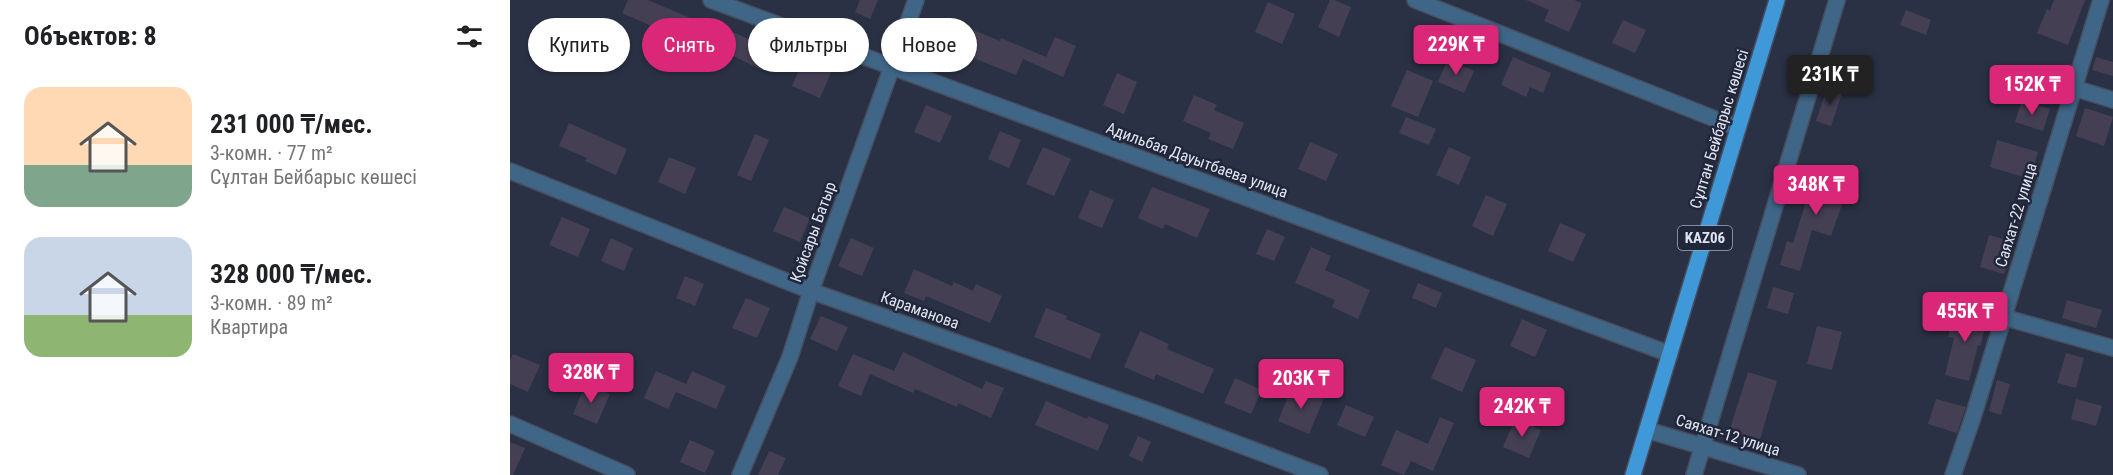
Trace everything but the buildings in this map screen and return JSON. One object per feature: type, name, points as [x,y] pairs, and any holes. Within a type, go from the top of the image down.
[{"type":"main road","name":"Сұлтан Бейбарыс көшесі","points":[[1633,475],[1777,0]]},
{"type":"street","name":"Адильбая Дауытбаева улица","points":[[711,0],[881,63]]},
{"type":"street","name":"Қойсары Батыр","points":[[909,18],[916,0]]},
{"type":"street","points":[[1415,0],[1738,128]]},
{"type":"street","points":[[1694,475],[1837,0]]},
{"type":"street","name":"Саяхат-22 улица","points":[[1953,475],[1973,417],[2101,0]]},
{"type":"street","name":"Қойсары Батыр","points":[[740,475],[790,357],[811,291],[889,72]]},
{"type":"street","name":"Адильбая Дауытбаева улица","points":[[905,72],[1670,354]]},
{"type":"street","points":[[2074,88],[2113,100]]},
{"type":"street","name":"Караманова","points":[[510,171],[811,291],[1155,413],[1320,475]]},
{"type":"street","points":[[2003,317],[2113,348]]},
{"type":"street","points":[[510,424],[627,475]]},
{"type":"street","name":"Саяхат-12 улица","points":[[1647,430],[1798,475]]}]
